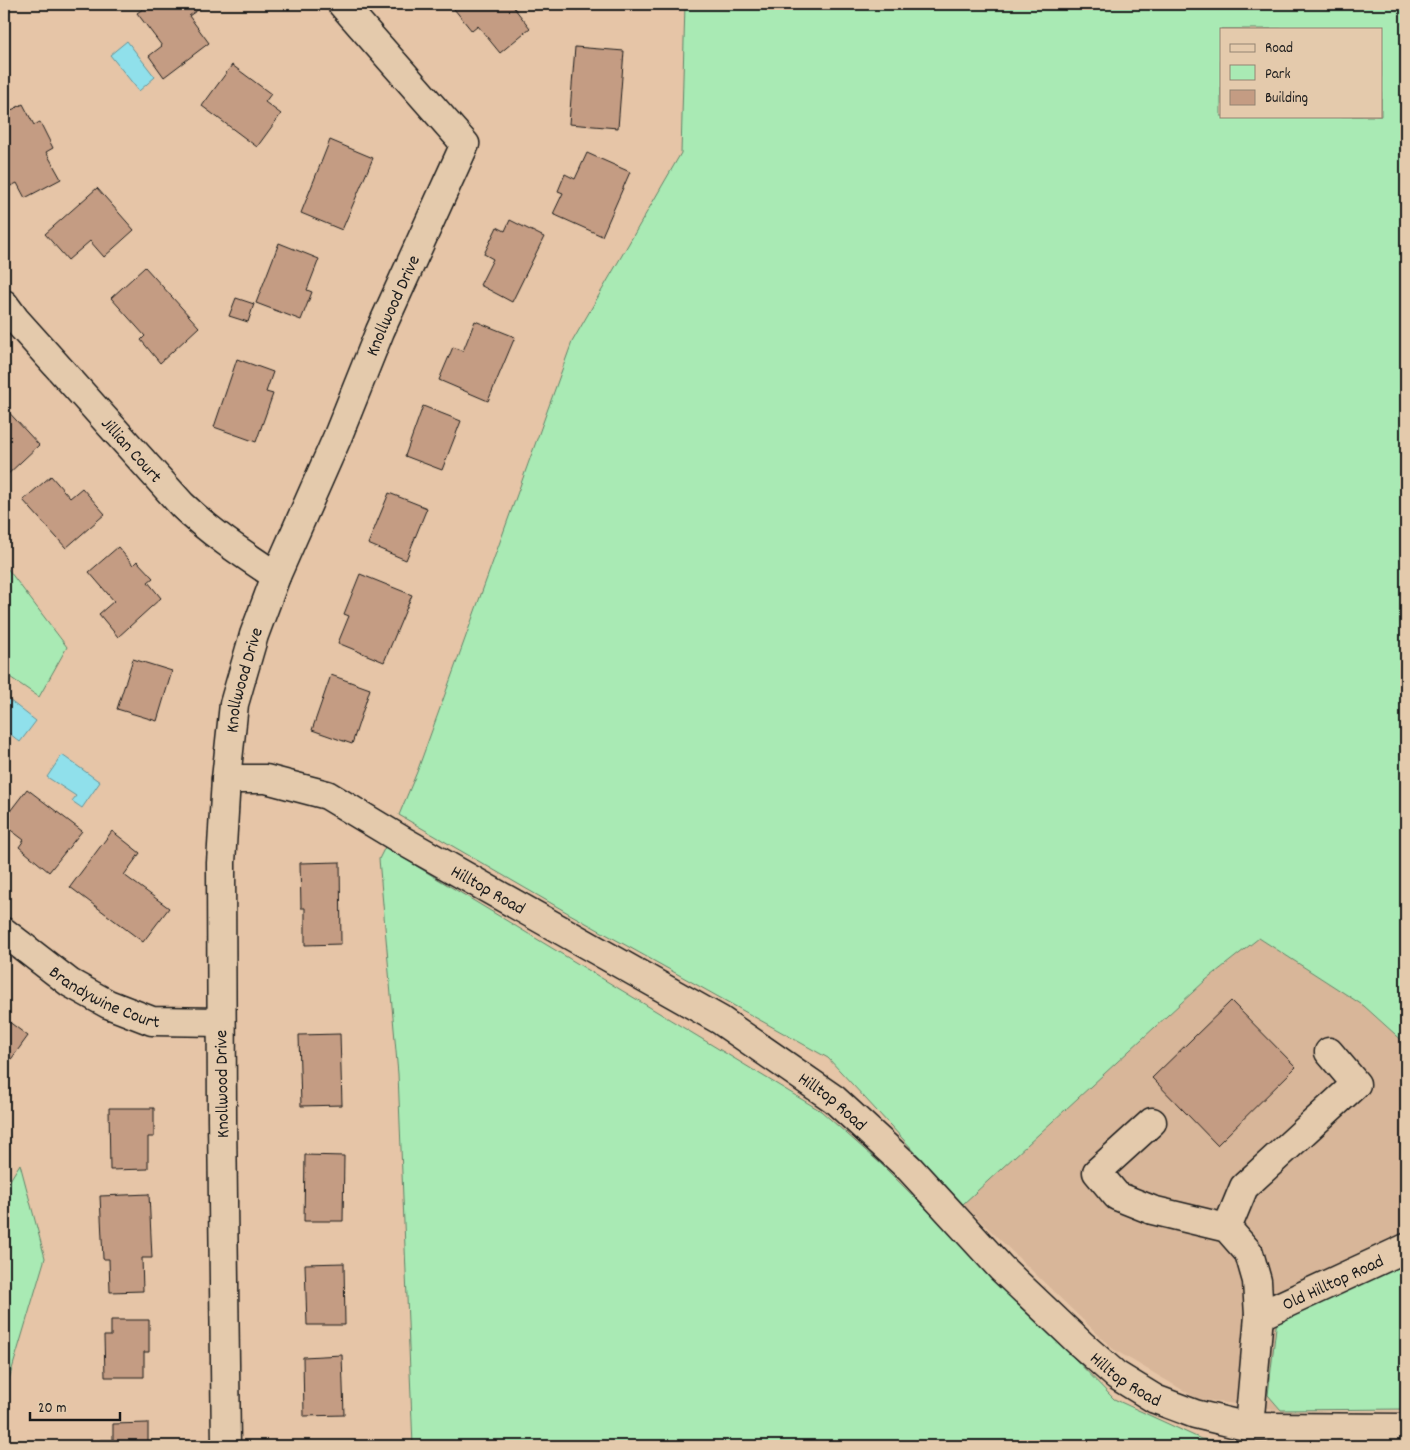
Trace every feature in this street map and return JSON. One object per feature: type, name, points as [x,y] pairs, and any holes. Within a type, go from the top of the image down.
[{"type":"street","name":"Knollwood Drive","points":[[226,1446],[221,863],[226,779],[234,704],[254,635],[276,576],[380,331],[465,144],[342,4]]},
{"type":"street","name":"Jillian Court","points":[[4,304],[21,326],[150,472],[182,505],[201,523],[276,576]]},
{"type":"street","name":"Hilltop Road","points":[[226,779],[266,778],[327,795],[405,842],[720,1020],[834,1099],[910,1169],[1001,1268],[1116,1375],[1155,1399],[1195,1414],[1249,1427],[1406,1428]]},
{"type":"street","name":"Brandywine Court","points":[[4,932],[70,983],[108,1004],[152,1020],[221,1022]]},
{"type":"street","points":[[1227,1228],[1244,1187],[1356,1084],[1329,1052]]},
{"type":"street","points":[[1152,1122],[1097,1172],[1118,1196],[1152,1210],[1227,1228],[1249,1253],[1257,1281],[1259,1316],[1249,1427]]},
{"type":"street","name":"Old Hilltop Road","points":[[1259,1316],[1406,1248]]},
{"type":"shaded area","points":[[1259,938],[1364,1006],[1406,1044],[1406,1233],[1280,1293],[1268,1395],[1281,1410],[1198,1399],[1113,1349],[963,1204],[1206,980]]},
{"type":"green space","points":[[685,4],[1406,4],[1406,1044],[1364,1006],[1259,938],[1206,980],[963,1204],[828,1058],[568,913],[399,815],[417,772],[572,342],[681,153]]},
{"type":"green space","points":[[4,564],[67,647],[39,697],[4,673]]},
{"type":"green space","points":[[385,847],[821,1111],[881,1164],[1114,1399],[1201,1439],[1276,1446],[413,1446],[398,1074],[379,859]]},
{"type":"green space","points":[[20,1164],[45,1258],[4,1396],[4,1190]]},
{"type":"green space","points":[[1406,1233],[1406,1409],[1281,1410],[1268,1395],[1280,1293]]},
{"type":"water","points":[[127,41],[155,77],[139,91],[110,55]]},
{"type":"water","points":[[4,696],[36,721],[20,742],[4,729]]},
{"type":"water","points":[[62,755],[100,782],[82,808],[72,801],[76,796],[47,777]]},
{"type":"building","points":[[150,4],[206,4],[189,16],[209,43],[164,77],[149,56],[162,46],[137,13]]},
{"type":"building","points":[[450,4],[511,4],[530,28],[500,53],[478,26],[472,31]]},
{"type":"building","points":[[575,47],[624,51],[618,128],[569,124]]},
{"type":"building","points":[[232,65],[271,94],[265,102],[281,114],[257,147],[202,106]]},
{"type":"building","points":[[23,104],[34,125],[40,122],[53,148],[46,152],[61,179],[25,198],[17,183],[11,186],[4,171],[4,168],[7,166],[4,160],[4,114]]},
{"type":"building","points":[[330,140],[373,158],[342,230],[301,213]]},
{"type":"building","points":[[587,153],[630,172],[602,236],[553,214],[563,193],[558,191],[565,174],[575,179]]},
{"type":"building","points":[[97,188],[134,230],[104,257],[90,241],[68,260],[45,234]]},
{"type":"building","points":[[510,220],[544,237],[512,302],[480,285],[493,259],[484,254],[497,227],[505,231]]},
{"type":"building","points":[[279,243],[319,259],[307,290],[312,292],[301,320],[256,303]]},
{"type":"building","points":[[145,267],[199,327],[160,363],[141,340],[145,336],[111,298]]},
{"type":"building","points":[[236,298],[254,304],[248,322],[229,316]]},
{"type":"building","points":[[475,321],[515,337],[488,401],[439,380],[453,347],[463,351]]},
{"type":"building","points":[[237,359],[273,372],[266,392],[273,394],[256,442],[214,427]]},
{"type":"building","points":[[423,406],[461,421],[442,470],[405,456]]},
{"type":"building","points":[[4,407],[39,445],[5,477],[4,476]]},
{"type":"building","points":[[51,476],[70,498],[82,488],[105,514],[66,548],[23,500]]},
{"type":"building","points":[[389,493],[427,508],[406,560],[368,544]]},
{"type":"building","points":[[118,547],[133,565],[137,561],[153,578],[148,582],[161,598],[118,637],[99,614],[114,601],[89,572]]},
{"type":"building","points":[[360,574],[412,595],[384,662],[338,643],[349,616],[344,614]]},
{"type":"building","points":[[133,659],[172,671],[157,721],[117,709]]},
{"type":"building","points":[[331,675],[370,689],[352,744],[312,730]]},
{"type":"building","points":[[27,789],[82,831],[49,872],[19,847],[24,840],[4,825],[4,819]]},
{"type":"building","points":[[112,831],[140,853],[124,875],[169,908],[143,942],[70,887]]},
{"type":"building","points":[[340,862],[341,944],[305,945],[305,908],[301,908],[300,863]]},
{"type":"building","points":[[1231,1001],[1296,1067],[1217,1145],[1152,1078]]},
{"type":"building","points":[[4,1018],[28,1036],[4,1069]]},
{"type":"building","points":[[340,1034],[342,1105],[301,1106],[299,1035]]},
{"type":"building","points":[[109,1108],[154,1108],[154,1137],[148,1137],[148,1169],[110,1170]]},
{"type":"building","points":[[305,1155],[344,1156],[343,1221],[304,1221]]},
{"type":"building","points":[[149,1194],[152,1258],[142,1258],[143,1291],[110,1292],[109,1259],[103,1259],[100,1196]]},
{"type":"building","points":[[344,1263],[345,1325],[307,1325],[305,1264]]},
{"type":"building","points":[[111,1320],[149,1320],[149,1352],[144,1352],[144,1377],[105,1377],[104,1336],[111,1336]]},
{"type":"building","points":[[342,1355],[344,1415],[304,1416],[303,1357]]},
{"type":"building","points":[[148,1423],[148,1446],[100,1446],[100,1440],[113,1440],[113,1424]]}]
